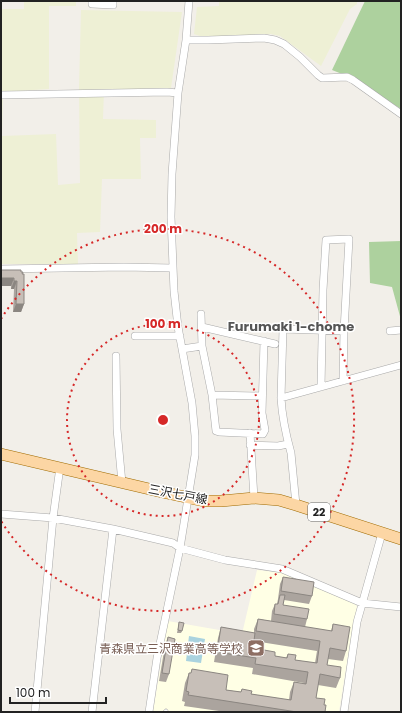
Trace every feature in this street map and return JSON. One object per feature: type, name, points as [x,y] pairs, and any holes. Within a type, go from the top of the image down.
[{"type":"main road","name":"三沢七戸線","points":[[1,454],[204,501],[254,498],[279,500],[401,539]]},
{"type":"street","points":[[92,1],[92,4],[113,5],[113,1]]},
{"type":"street","points":[[149,712],[157,658],[180,548],[195,455],[192,403],[180,336],[172,268],[172,174],[178,93],[186,40],[189,1]]},
{"type":"street","points":[[186,40],[264,38],[275,40],[284,44],[322,78],[347,77],[401,114]]},
{"type":"street","points":[[1,95],[178,93]]},
{"type":"street","points":[[320,387],[326,240],[349,239],[343,381]]},
{"type":"street","points":[[1,269],[124,267],[172,268]]},
{"type":"street","points":[[201,314],[202,346],[212,395],[216,430],[219,432],[263,434],[265,430],[262,413],[264,341]]},
{"type":"street","points":[[202,327],[275,344]]},
{"type":"street","points":[[296,505],[291,453],[288,444],[281,398],[283,329],[344,331]]},
{"type":"street","points":[[390,331],[401,330]]},
{"type":"street","points":[[135,336],[180,336]]},
{"type":"street","points":[[182,349],[202,346]]},
{"type":"street","points":[[116,356],[117,430],[122,483]]},
{"type":"street","points":[[281,398],[401,365]]},
{"type":"street","points":[[212,395],[262,396]]},
{"type":"street","points":[[250,433],[254,498]]},
{"type":"street","points":[[250,445],[278,446],[288,444]]},
{"type":"street","points":[[35,712],[53,518],[60,467]]},
{"type":"street","points":[[1,514],[53,518],[113,529],[173,543],[180,548],[225,560],[282,569],[362,603],[401,607]]},
{"type":"street","points":[[92,712],[113,529]]},
{"type":"street","points":[[344,712],[357,622],[382,533]]},
{"type":"shaded area","points":[[24,1],[76,1],[76,6],[49,6],[49,89],[3,92],[2,136],[56,134],[58,185],[80,183],[79,88],[81,10],[182,12],[171,88],[104,90],[103,119],[156,120],[156,138],[140,138],[141,179],[102,179],[100,232],[77,233],[78,264],[1,264],[1,9],[24,9]]},
{"type":"shaded area","points":[[219,1],[357,1],[357,4],[350,9],[321,66],[280,36],[271,34],[210,37],[194,34],[197,7],[219,6]]},
{"type":"shaded area","name":"青森県立三沢商業高等学校","points":[[257,570],[283,573],[355,603],[357,607],[339,712],[153,712],[168,621],[242,634]]},
{"type":"green space","points":[[365,1],[401,1],[401,109],[352,78],[332,70]]},
{"type":"green space","points":[[401,241],[401,320],[392,287],[370,283],[369,242]]},
{"type":"water","points":[[189,636],[205,639],[201,663],[186,661]]},
{"type":"building","points":[[1,270],[21,270],[21,272],[23,272],[24,304],[16,304],[17,281],[14,281],[14,278],[1,278]]},
{"type":"building","points":[[283,577],[314,582],[312,596],[281,591]]},
{"type":"building","points":[[280,595],[285,595],[283,605],[309,609],[307,619],[274,614],[275,604],[278,604]]},
{"type":"building","points":[[258,619],[332,631],[333,624],[350,627],[346,651],[330,648],[327,665],[341,667],[340,678],[320,674],[316,698],[325,699],[325,712],[297,712],[188,695],[189,692],[186,691],[189,673],[191,673],[192,669],[228,675],[226,690],[241,692],[242,689],[252,691],[251,694],[291,700],[294,682],[306,684],[308,672],[255,664],[256,658],[217,652],[221,627],[255,633],[253,648],[275,652],[275,656],[287,658],[288,654],[296,655],[295,660],[317,663],[320,641],[256,631]]},
{"type":"building","points":[[179,622],[184,623],[182,631],[178,630]]},
{"type":"building","points":[[168,637],[175,639],[169,674],[162,673]]},
{"type":"place","name":"青森県立三沢商業高等学校","points":[[256,648]]},
{"type":"district","name":"Furumaki 1-chome","points":[[291,326]]}]
